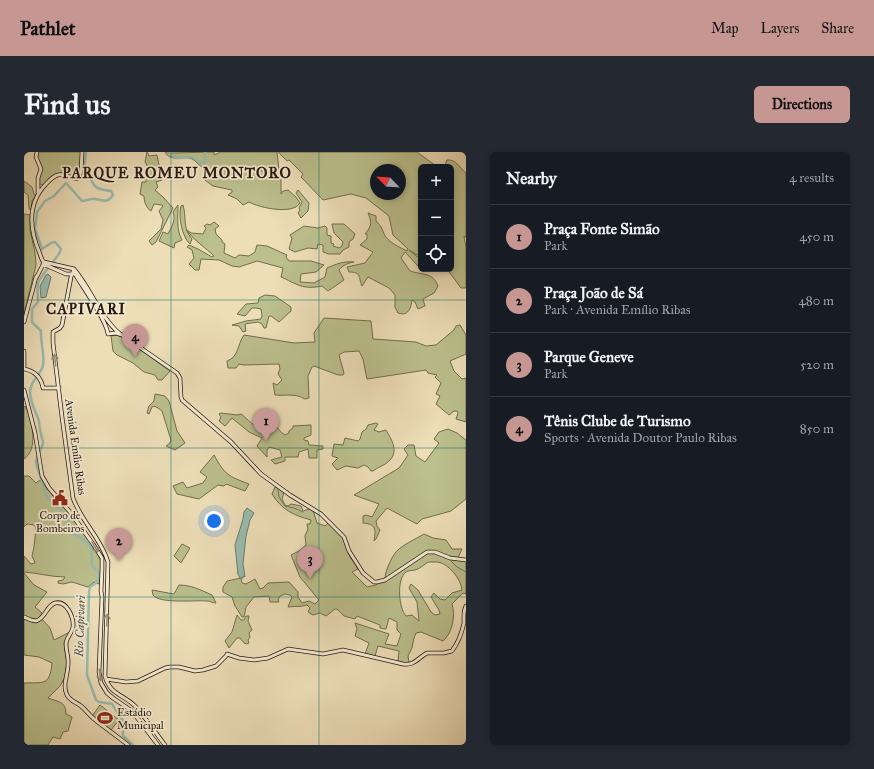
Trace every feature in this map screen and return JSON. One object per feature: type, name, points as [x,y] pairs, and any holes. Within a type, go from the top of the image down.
[{"type":"street","points":[[24,322],[42,262],[33,236],[31,225],[34,203],[38,192],[38,178],[41,169],[36,157],[37,152]]},
{"type":"street","points":[[38,192],[58,174],[78,179],[80,174],[82,152]]},
{"type":"street","points":[[38,185],[45,185]]},
{"type":"street","points":[[42,262],[72,271],[111,333],[120,334],[127,338],[177,373],[180,378],[181,397],[231,442],[261,474],[290,495],[321,514],[344,537],[349,551],[363,573],[374,582],[385,580],[427,552],[435,552],[450,558],[466,560]]},
{"type":"street","points":[[50,264],[66,274],[72,271]]},
{"type":"street","points":[[72,271],[111,333]]},
{"type":"street","name":"Avenida Emílio Ribas","points":[[72,271],[62,325],[53,332],[53,343],[73,498],[107,558],[109,567],[104,671],[106,679]]},
{"type":"street","points":[[24,351],[24,370]]},
{"type":"street","name":"Avenida Emílio Ribas","points":[[24,370],[31,370],[36,374],[42,380],[43,388],[59,388]]},
{"type":"street","points":[[24,390],[35,433],[44,480],[102,558],[99,658],[101,683],[107,693],[132,711],[157,745]]},
{"type":"street","points":[[101,585],[108,587]]},
{"type":"street","points":[[102,597],[108,596]]},
{"type":"street","points":[[24,616],[36,621],[43,617],[53,604],[58,603],[66,607],[73,623],[72,631],[66,643],[68,664],[65,685],[68,696],[85,709],[93,719],[128,745]]},
{"type":"street","points":[[106,679],[126,682],[138,681],[165,668],[180,667],[195,671],[214,667],[226,656],[254,660],[268,658],[288,649],[323,654],[343,650],[410,665],[427,653],[445,653],[452,651],[458,642],[466,606]]},
{"type":"street","points":[[106,679],[116,693],[134,705],[165,745]]},
{"type":"street","points":[[109,685],[112,681]]},
{"type":"street","points":[[154,739],[158,735]]},
{"type":"green space","points":[[37,152],[83,152],[80,175],[78,178],[61,173],[43,185],[38,183],[39,175],[42,169],[37,159]]},
{"type":"green space","points":[[147,152],[149,156],[157,155],[162,180],[156,182],[158,187],[155,190],[173,208],[156,242],[152,245],[149,241],[161,229],[163,220],[159,211],[163,206],[154,204],[151,211],[144,200],[144,196],[140,194],[142,182],[146,182],[146,173],[148,173],[148,167],[145,162]]},
{"type":"green space","points":[[165,152],[214,152],[214,155],[221,152],[277,152],[279,170],[278,167],[255,168],[254,171],[280,171],[283,174],[281,173],[281,194],[283,191],[288,190],[300,203],[296,207],[284,210],[268,208],[249,202],[243,205],[237,199],[228,195],[232,192],[232,190],[213,186],[205,180],[213,175],[214,172],[210,169],[200,166],[191,159],[170,157]]},
{"type":"green space","points":[[278,152],[417,152],[433,164],[418,164],[418,255],[409,250],[418,257],[418,266],[405,252],[401,258],[410,271],[430,276],[438,286],[434,293],[423,299],[425,306],[418,309],[415,302],[412,300],[410,309],[407,312],[403,314],[398,313],[395,307],[395,295],[389,288],[368,277],[362,286],[358,274],[349,272],[347,267],[365,263],[373,252],[360,245],[367,239],[367,234],[365,234],[371,224],[368,213],[376,216],[376,221],[389,241],[407,251],[408,249],[393,235],[389,216],[366,198],[351,194],[323,200],[301,177],[303,174],[289,160],[287,161]]},
{"type":"green space","points":[[447,160],[456,162],[466,173],[466,237],[464,236],[466,248],[466,288],[461,288],[449,272],[454,272],[454,164],[445,164]]},
{"type":"green space","points":[[24,181],[32,187],[34,194],[36,195],[32,201],[31,210],[29,209],[28,195],[24,192]]},
{"type":"green space","points":[[298,190],[309,203],[308,211],[301,218],[298,213],[302,202],[296,193]]},
{"type":"green space","points":[[178,205],[178,227],[182,240],[175,243],[174,248],[159,241],[163,232],[168,234],[174,220],[173,212]]},
{"type":"green space","points":[[183,205],[187,231],[192,239],[190,244],[185,237],[181,226],[180,210],[181,206]]},
{"type":"green space","points":[[24,214],[30,215],[30,230],[36,265],[24,314]]},
{"type":"green space","points":[[214,222],[219,226],[215,229],[216,234],[225,244],[224,253],[235,258],[239,255],[249,256],[255,252],[257,245],[267,246],[287,255],[286,257],[289,261],[311,261],[324,265],[316,272],[301,274],[300,282],[314,283],[325,277],[327,268],[340,263],[354,262],[346,264],[339,270],[344,280],[328,291],[322,286],[309,287],[294,283],[281,277],[283,268],[257,261],[239,267],[232,266],[219,260],[201,259],[199,270],[195,270],[189,264],[194,258],[192,250],[187,247],[189,245],[212,257],[214,256],[195,240],[187,230],[191,233],[203,234],[206,228],[204,226],[207,224],[210,225]]},
{"type":"green space","points":[[332,224],[344,224],[355,234],[353,239],[349,242],[349,247],[343,250],[340,254],[329,254],[323,252],[323,245],[318,244],[317,249],[308,248],[295,252],[289,249],[292,238],[290,235],[304,226],[318,228],[325,226],[327,228],[327,235],[331,236],[331,243],[334,244],[333,246],[339,248],[342,246],[343,242],[334,233]]},
{"type":"green space","points":[[265,295],[275,296],[291,307],[291,311],[279,322],[269,316],[266,328],[258,322],[245,324],[246,331],[243,332],[239,326],[232,325],[261,319],[261,309],[252,308],[245,316],[237,314],[246,304],[258,303],[259,298]]},
{"type":"green space","points":[[324,318],[371,321],[373,339],[416,342],[426,346],[436,345],[454,330],[456,326],[460,325],[466,335],[466,354],[450,361],[454,371],[462,379],[466,378],[466,422],[456,419],[458,413],[457,411],[454,411],[449,415],[436,404],[440,396],[436,394],[441,383],[435,377],[437,375],[428,373],[426,370],[367,379],[363,359],[359,351],[344,352],[339,355],[344,373],[343,375],[338,375],[314,366],[312,367],[308,376],[309,398],[305,399],[294,395],[275,395],[273,383],[277,385],[282,380],[278,374],[280,369],[279,364],[239,364],[236,368],[228,368],[227,361],[236,354],[244,335],[294,343],[315,342],[314,333]]},
{"type":"green space","points":[[117,335],[124,338],[170,371],[162,380],[158,380],[155,375],[144,372],[133,363],[117,355],[113,351],[111,336]]},
{"type":"green space","points":[[155,394],[165,396],[169,401],[177,431],[185,443],[175,450],[166,446],[171,440],[162,411],[154,406],[149,414],[147,413],[149,406],[154,401]]},
{"type":"green space","points":[[25,406],[32,426],[33,442],[29,454],[24,459],[24,407]]},
{"type":"green space","points":[[219,414],[241,414],[258,427],[267,426],[272,423],[285,435],[289,433],[293,426],[311,425],[311,435],[304,438],[304,440],[308,441],[309,445],[323,446],[323,449],[317,450],[317,458],[309,458],[308,449],[299,452],[298,457],[285,457],[285,461],[275,464],[271,460],[282,457],[280,450],[269,447],[267,450],[267,457],[257,446],[262,438],[249,432],[232,418],[225,426],[219,421],[221,417]]},
{"type":"green space","points":[[378,424],[374,430],[379,432],[386,430],[392,441],[394,452],[390,460],[373,471],[364,465],[358,468],[346,466],[337,470],[332,464],[338,458],[332,456],[334,444],[343,445],[345,438],[358,441],[362,432],[368,425]]},
{"type":"green space","points":[[448,429],[457,433],[466,440],[466,499],[451,511],[422,519],[417,524],[387,508],[376,521],[380,530],[374,541],[375,530],[373,526],[363,523],[363,516],[366,515],[372,517],[379,504],[354,495],[399,468],[408,455],[404,449],[408,445],[414,445],[416,456],[425,462],[439,443],[434,439],[439,432]]},
{"type":"green space","points":[[214,455],[224,471],[232,477],[249,484],[245,491],[226,484],[224,486],[218,485],[199,499],[177,494],[173,486],[183,482],[187,488],[203,483],[207,477],[200,472]]},
{"type":"green space","points":[[24,476],[29,476],[36,483],[40,480],[54,497],[52,502],[57,506],[62,505],[95,547],[102,565],[99,584],[94,582],[88,587],[72,582],[63,584],[58,583],[58,581],[63,580],[65,577],[24,572],[24,556],[31,564],[35,563],[32,556],[36,528],[34,525],[27,524],[24,527]]},
{"type":"green space","points":[[275,487],[284,492],[282,499],[285,505],[288,506],[291,504],[301,506],[303,511],[309,509],[313,510],[317,523],[325,526],[328,523],[343,538],[350,557],[358,569],[352,572],[367,587],[376,585],[385,578],[390,562],[397,551],[424,534],[433,538],[446,540],[452,549],[462,549],[457,560],[466,561],[466,594],[463,593],[452,604],[454,613],[453,619],[451,629],[446,638],[443,641],[421,632],[416,633],[408,656],[409,663],[405,663],[398,661],[399,651],[378,646],[375,656],[365,654],[369,643],[355,636],[357,629],[355,623],[389,634],[385,644],[397,646],[401,634],[397,630],[397,622],[389,618],[386,629],[380,628],[380,625],[357,616],[355,619],[344,616],[337,609],[326,616],[320,613],[313,615],[308,612],[310,608],[307,605],[288,607],[292,597],[285,594],[280,596],[278,600],[279,602],[270,602],[269,596],[254,597],[246,607],[244,617],[242,617],[235,606],[232,597],[223,592],[223,587],[227,581],[241,578],[242,583],[246,584],[255,579],[260,589],[268,583],[289,582],[298,592],[298,597],[302,603],[309,601],[315,604],[319,600],[300,577],[291,555],[306,545],[305,536],[308,529],[307,524],[310,524],[311,520],[288,511],[272,494]],"holes":[[[428,562],[442,563],[450,569],[457,577],[462,590],[452,593],[445,600],[440,599],[434,593],[431,597],[440,614],[435,615],[431,612],[418,590],[411,584],[409,588],[417,602],[419,621],[412,615],[406,616],[400,601],[400,587],[403,576],[407,571],[422,567]]]},
{"type":"green space","points":[[182,544],[190,548],[181,563],[174,556]]},
{"type":"green space","points":[[24,573],[34,585],[47,592],[35,607],[42,613],[40,617],[50,628],[54,640],[70,632],[64,643],[67,664],[65,677],[60,686],[48,698],[63,704],[66,714],[72,717],[68,731],[63,732],[60,739],[53,737],[48,745],[24,745],[24,683],[40,683],[47,680],[51,671],[52,663],[39,657],[24,655]]},
{"type":"green space","points":[[179,585],[192,587],[212,595],[216,603],[207,601],[162,600],[153,595],[152,590],[174,594]]},
{"type":"green space","points":[[237,615],[241,620],[244,620],[246,616],[249,616],[248,621],[252,630],[249,633],[249,643],[244,643],[240,638],[237,638],[229,648],[225,641],[232,632]]},
{"type":"green space","name":"Estádio Municipal","points":[[100,705],[119,720],[111,730],[92,716]]},
{"type":"water","points":[[48,274],[51,277],[46,297],[41,298],[40,286]]},
{"type":"water","points":[[247,508],[254,513],[250,520],[246,536],[243,564],[245,577],[243,576],[243,578],[240,578],[238,574],[235,545],[244,512]]},
{"type":"waterway","name":"Rio Capivari","points":[[86,152],[84,170],[91,178],[95,186],[103,190],[111,191],[113,195],[105,201],[95,199],[82,201],[66,183],[54,196],[45,201],[37,212],[35,229],[42,249],[55,242],[61,249],[58,256],[38,283],[38,302],[32,309],[32,322],[41,331],[43,361],[41,371],[32,383],[30,395],[39,420],[43,442],[36,463],[47,497],[53,505],[61,510],[74,534],[91,547],[92,566],[98,571],[99,575],[96,583],[90,587],[89,592],[87,675],[96,700],[99,702],[112,704],[123,721],[123,736],[133,745]]},
{"type":"waterway","points":[[170,152],[172,156],[178,158],[192,157],[201,163],[205,162],[205,152]]},
{"type":"waterway","points":[[278,490],[279,497],[285,506],[303,512]]},
{"type":"waterway","points":[[451,561],[457,567],[466,572]]},
{"type":"place","name":"Tênis Clube de Turismo","points":[[135,357]]},
{"type":"place","name":"Praça Fonte Simão","points":[[266,441]]},
{"type":"place","name":"Corpo de Bombeiros","points":[[60,498]]},
{"type":"place","name":"Praça João de Sá","points":[[119,561]]},
{"type":"place","name":"Parque Geneve","points":[[310,579]]},
{"type":"place","name":"Estádio Municipal","points":[[105,718]]},
{"type":"district","name":"PARQUE ROMEU MONTORO","points":[[177,173]]},
{"type":"district","name":"CAPIVARI","points":[[86,309]]}]
